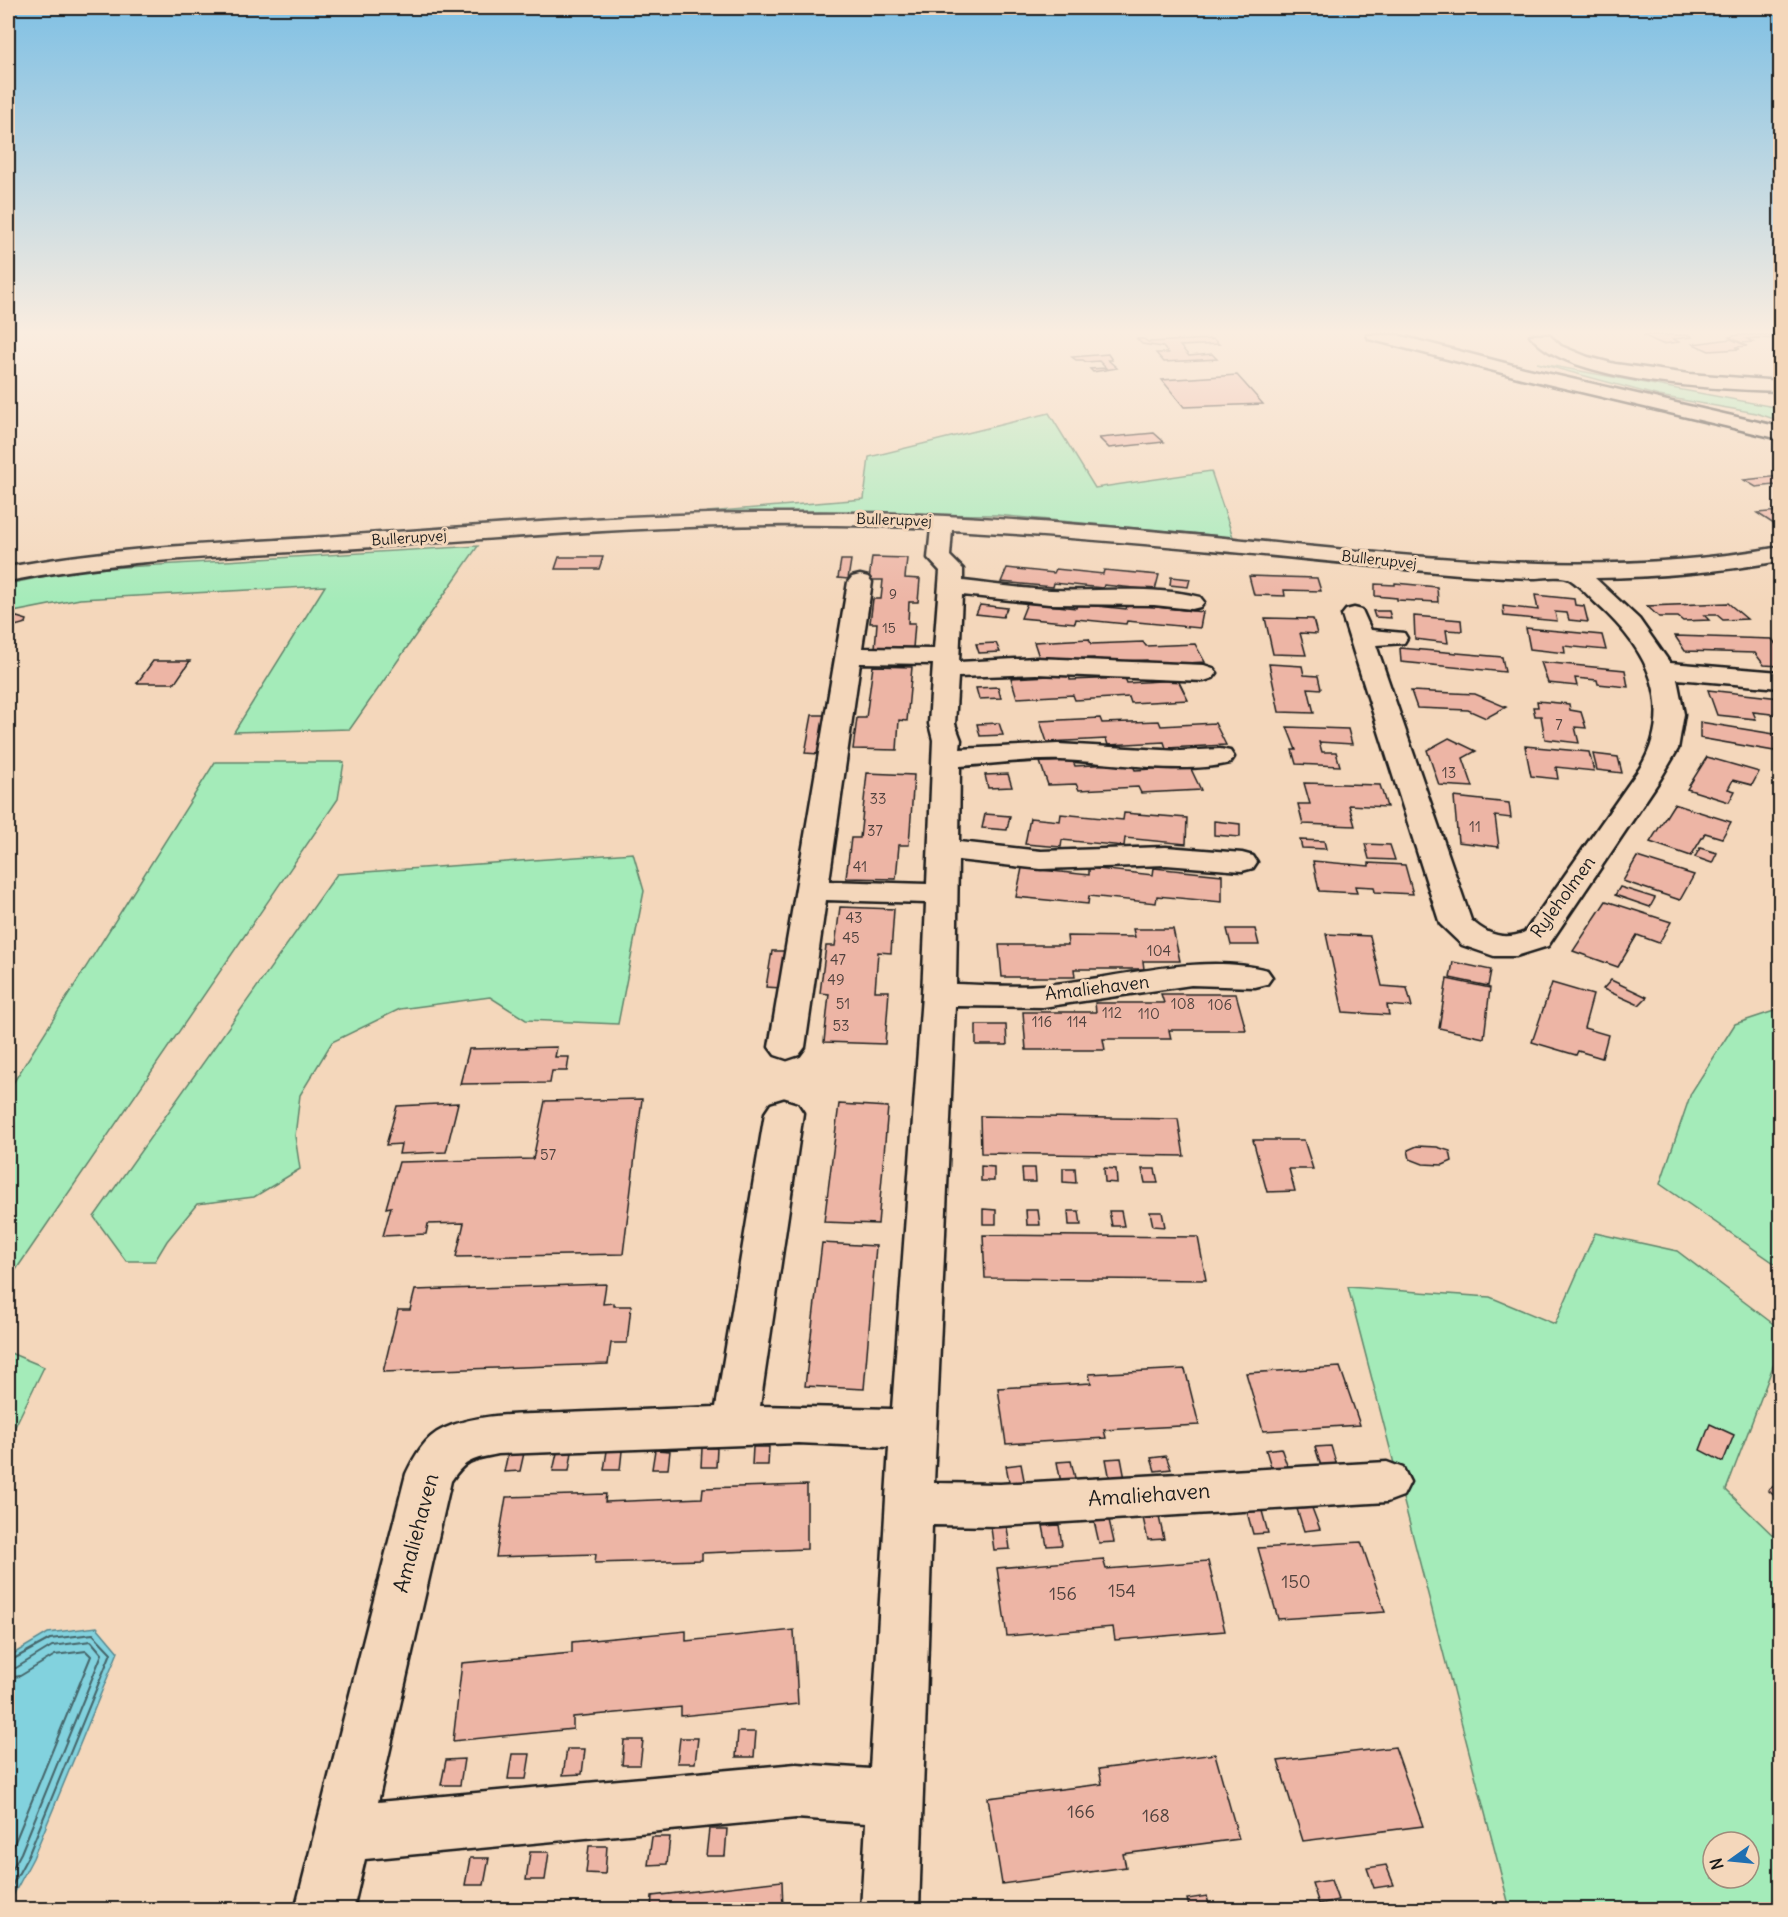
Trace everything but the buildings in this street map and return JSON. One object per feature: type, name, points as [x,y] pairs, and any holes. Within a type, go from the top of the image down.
[{"type":"street","points":[[1695,424],[1780,449]]},
{"type":"street","points":[[1704,424],[1780,442]]},
{"type":"street","points":[[1743,424],[1780,433]]},
{"type":"street","name":"Bullerupvej","points":[[8,574],[121,558],[640,521],[824,519],[942,522],[1059,529],[1468,568],[1573,572],[1672,568],[1780,554]]},
{"type":"street","points":[[890,1910],[913,1429],[939,995],[947,758],[947,740],[942,724],[952,569],[939,558],[942,522]]},
{"type":"street","name":"Ryleholmen","points":[[1395,638],[1358,626],[1456,924],[1464,933],[1478,941],[1512,948],[1527,945],[1537,939],[1643,783],[1667,743],[1671,712],[1662,669],[1642,636],[1624,615],[1573,572]]},
{"type":"street","points":[[787,1047],[860,582]]},
{"type":"street","points":[[951,587],[1048,597],[1154,598],[1192,602]]},
{"type":"street","points":[[849,655],[946,664],[1204,673]]},
{"type":"street","points":[[1662,669],[1780,680]]},
{"type":"street","points":[[947,758],[1058,752],[1180,759],[1220,757]]},
{"type":"street","points":[[944,849],[1041,860],[1166,856],[1242,862]]},
{"type":"street","points":[[812,890],[942,894]]},
{"type":"street","name":"Amaliehaven","points":[[939,995],[1043,996],[1191,975],[1255,977]]},
{"type":"street","points":[[735,1425],[783,1113]]},
{"type":"street","name":"Amaliehaven","points":[[324,1910],[429,1474],[445,1452],[457,1443],[498,1435],[798,1424],[913,1429]]},
{"type":"street","name":"Amaliehaven","points":[[910,1504],[1000,1505],[1387,1482]]},
{"type":"street","points":[[343,1833],[796,1791],[896,1798]]},
{"type":"green space","points":[[1002,424],[1056,424],[1095,488],[1211,471],[1233,537],[996,515],[707,512],[864,499],[869,457]]},
{"type":"green space","points":[[478,546],[350,729],[234,732],[325,586],[80,599],[8,613],[8,584],[75,570]]},
{"type":"green space","points":[[215,762],[344,762],[338,799],[13,1274],[8,1275],[8,1091]]},
{"type":"green space","points":[[633,853],[644,891],[618,1024],[526,1020],[490,997],[400,1009],[332,1042],[300,1095],[295,1136],[300,1169],[254,1197],[197,1204],[167,1241],[155,1261],[126,1261],[94,1217],[337,874]]},
{"type":"green space","points":[[1780,1009],[1780,1267],[1660,1184],[1691,1093],[1735,1024]]},
{"type":"green space","points":[[1595,1233],[1677,1251],[1780,1329],[1780,1348],[1726,1490],[1780,1542],[1780,1909],[1510,1909],[1348,1287],[1490,1297],[1555,1324]]},
{"type":"green space","points":[[8,1352],[44,1367],[8,1441]]},
{"type":"water","points":[[97,1627],[118,1652],[33,1858],[8,1905],[8,1657],[48,1633]]}]
